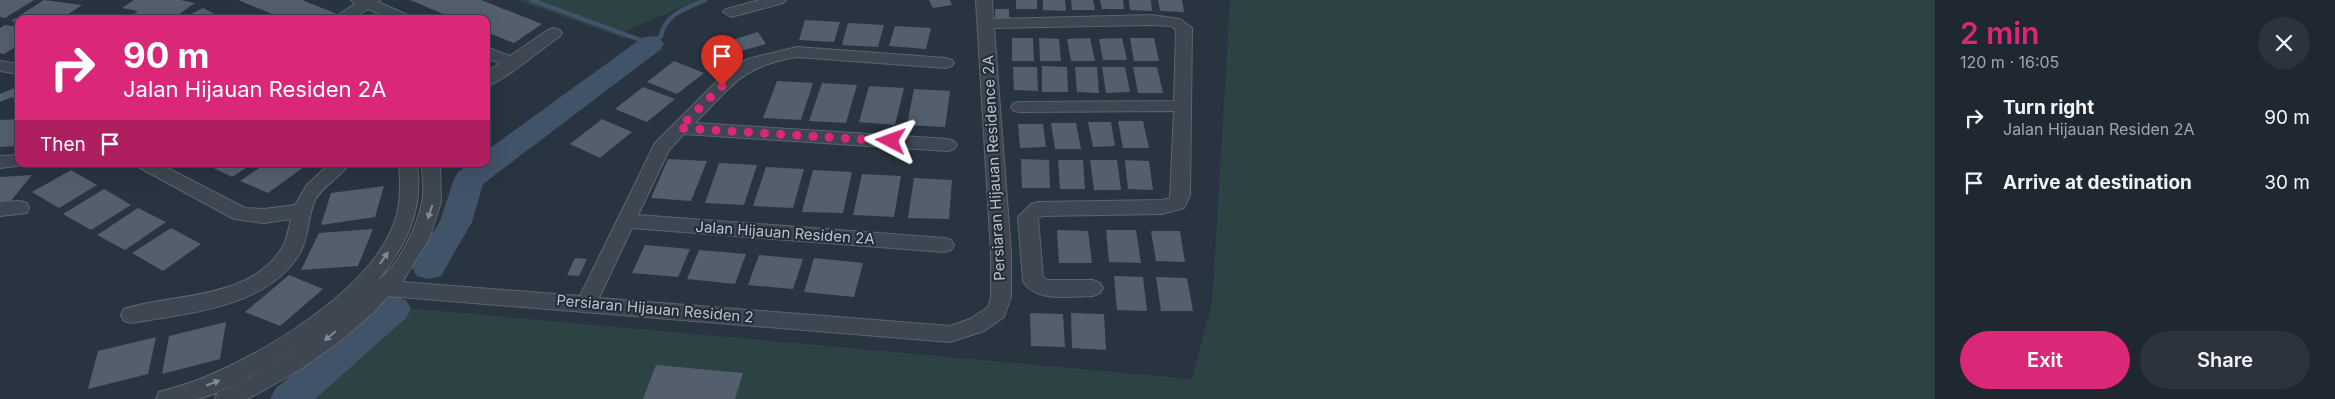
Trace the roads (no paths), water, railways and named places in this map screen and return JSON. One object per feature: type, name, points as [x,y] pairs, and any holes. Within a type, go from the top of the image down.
[{"type":"street","points":[[731,12],[778,0]]},
{"type":"street","name":"Persiaran Hijauan Residence 2A","points":[[950,334],[977,325],[997,311],[1001,298],[1001,253],[984,0]]},
{"type":"street","points":[[346,15],[366,1],[396,15]]},
{"type":"street","points":[[986,24],[1175,22],[1184,28],[1181,195],[1177,204],[1162,207],[1038,209],[1028,217],[1033,281],[1044,288],[1093,288]]},
{"type":"street","points":[[490,78],[554,33]]},
{"type":"street","points":[[586,304],[661,147],[736,72],[754,62],[772,56],[797,52],[946,63]]},
{"type":"street","points":[[490,54],[513,63]]},
{"type":"street","points":[[0,66],[15,68]]},
{"type":"street","points":[[1020,108],[1183,106]]},
{"type":"street","points":[[679,128],[948,145]]},
{"type":"street","points":[[0,162],[15,161]]},
{"type":"street","points":[[152,167],[240,214],[264,216],[304,210]]},
{"type":"street","points":[[131,315],[227,297],[261,280],[288,255],[298,234],[306,199],[337,167]]},
{"type":"street","points":[[166,399],[216,383],[271,354],[334,310],[360,286],[377,269],[400,232],[409,202],[408,167]]},
{"type":"street","points":[[226,399],[258,385],[289,367],[358,314],[386,288],[409,255],[429,214],[434,185],[431,167]]},
{"type":"street","points":[[0,209],[20,208]]},
{"type":"street","name":"Jalan Hijauan Residen 2A","points":[[626,221],[944,245]]},
{"type":"street","name":"Persiaran Hijauan Residen 2","points":[[360,286],[950,334]]},
{"type":"waterway","points":[[531,0],[651,44],[661,36],[663,28],[672,17],[684,9],[705,0]]},
{"type":"waterway","points":[[490,163],[651,44]]},
{"type":"waterway","points":[[429,267],[456,222],[469,179],[485,167]]},
{"type":"waterway","points":[[289,399],[394,309]]}]
